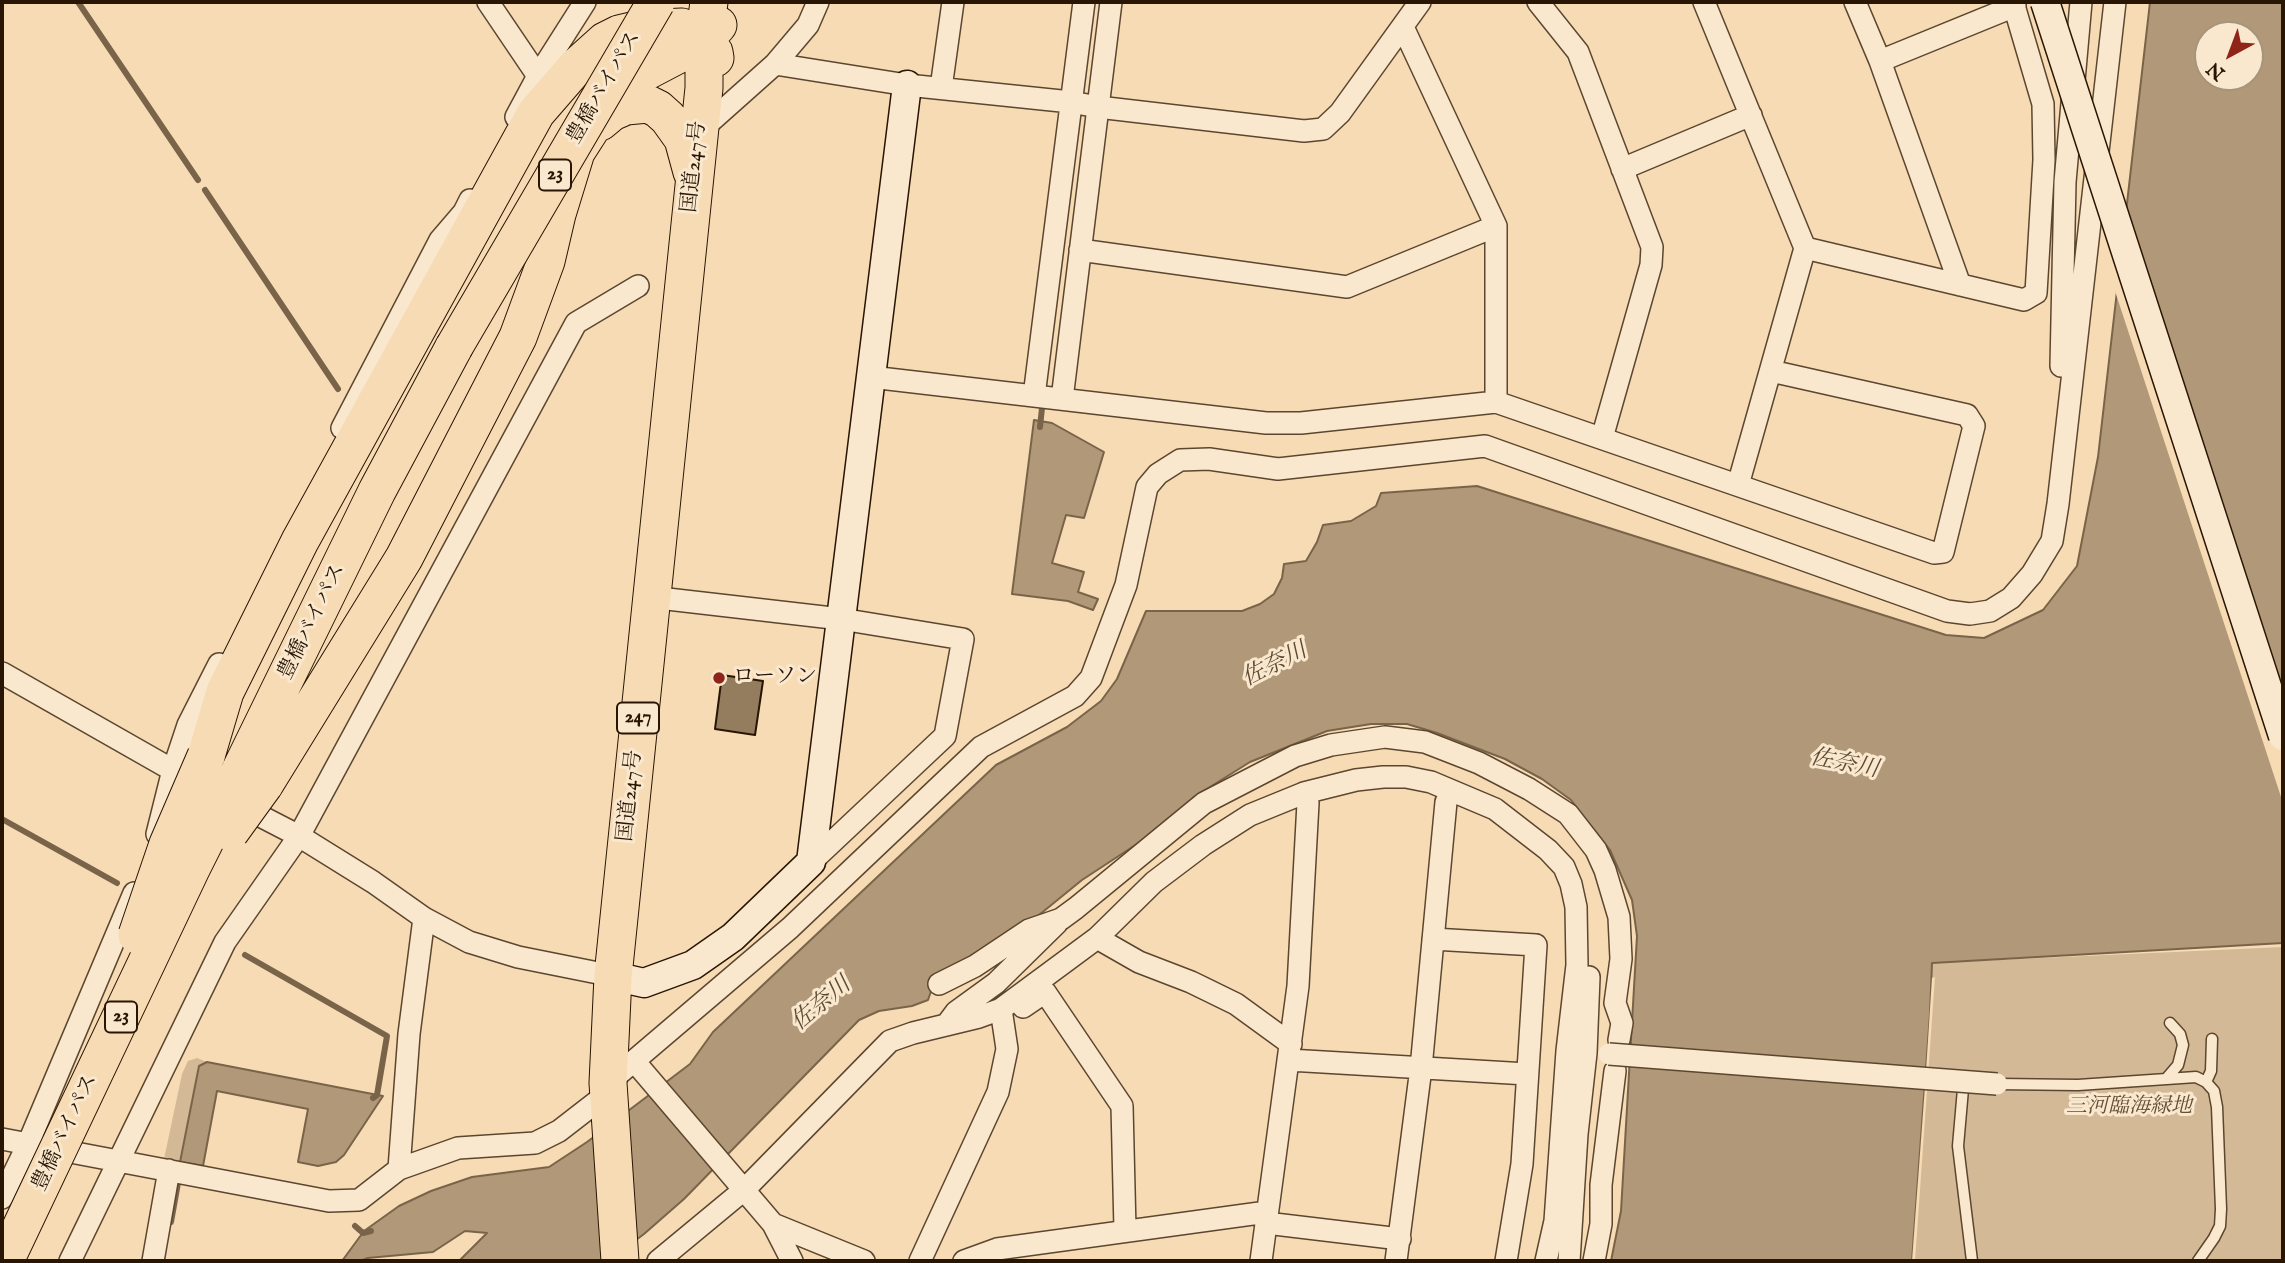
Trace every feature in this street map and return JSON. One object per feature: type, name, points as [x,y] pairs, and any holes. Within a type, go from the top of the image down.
[{"type":"highway","name":"豊橋バイパス","points":[[2,1242],[73,1098],[222,770],[377,491],[448,344],[643,2]]},
{"type":"highway","name":"豊橋バイパス","points":[[448,344],[656,2]]},
{"type":"highway","points":[[222,770],[225,692],[300,541],[536,113],[575,68],[605,41],[646,15],[678,2]]},
{"type":"highway","name":"国道247号","points":[[679,333],[710,121],[709,2]]},
{"type":"highway","points":[[711,55],[728,2]]},
{"type":"highway","points":[[222,770],[404,558],[518,337],[546,261],[568,177],[581,144],[601,113],[622,89],[641,74],[711,55],[729,27],[739,2]]},
{"type":"highway","points":[[619,34],[647,28],[682,27],[694,32],[711,55]]},
{"type":"highway","name":"国道247号","points":[[620,1261],[624,1080],[613,975],[693,176],[711,55]]},
{"type":"highway","points":[[581,144],[612,112],[626,106],[648,104],[668,118],[683,139],[693,176]]},
{"type":"highway","name":"豊橋バイパス","points":[[5,1261],[191,869],[222,770]]},
{"type":"street","points":[[488,2],[538,76]]},
{"type":"street","points":[[586,2],[538,76],[464,212],[440,240],[188,725],[222,770],[299,836],[373,882],[424,918],[469,942],[501,952],[644,983],[693,965],[733,937],[945,736],[963,639],[841,619],[650,597]]},
{"type":"street","points":[[710,121],[775,64],[808,25],[818,2]]},
{"type":"street","points":[[941,88],[953,2]]},
{"type":"street","points":[[1034,396],[1084,2]]},
{"type":"street","points":[[1062,399],[1111,2]]},
{"type":"street","points":[[775,64],[907,85],[1072,102],[1304,131],[1323,129],[1340,113],[1420,2]]},
{"type":"street","points":[[1538,2],[1578,52],[1652,247],[1651,265],[1602,439]]},
{"type":"street","points":[[1704,2],[1805,248],[1738,485]]},
{"type":"street","points":[[1855,2],[1880,61],[1960,285]]},
{"type":"street","points":[[2045,2],[2283,736]]},
{"type":"street","points":[[2058,504],[2065,182],[2081,2]]},
{"type":"street","points":[[2,1139],[329,1201],[359,1200],[399,1169],[458,1148],[535,1143],[559,1130],[624,1080],[981,747],[1075,696],[1091,678],[1126,585],[1147,487],[1158,474],[1180,460],[1209,459],[1278,469],[1485,446],[1947,611],[1970,614],[1990,611],[2011,598],[2032,574],[2052,541],[2115,2]]},
{"type":"street","points":[[1805,248],[2024,300],[2036,293],[2044,160],[2043,104],[2014,4],[1880,61]]},
{"type":"street","points":[[1403,27],[1496,226],[1496,402]]},
{"type":"street","points":[[811,862],[907,85]]},
{"type":"street","points":[[1622,169],[1751,115]]},
{"type":"street","points":[[1080,250],[1347,287],[1496,226]]},
{"type":"street","points":[[69,1261],[121,1160],[225,942],[299,836],[576,323],[638,286]]},
{"type":"street","points":[[872,377],[1266,423],[1301,423],[1496,402],[1934,553],[1943,552],[1974,426],[1967,415],[1771,371]]},
{"type":"street","points":[[2,673],[222,770]]},
{"type":"street","points":[[947,1024],[956,1012],[996,983],[1060,919],[1204,803],[1246,779],[1295,757],[1331,745],[1385,737],[1425,742],[1479,763],[1529,789],[1568,814],[1596,850],[1605,870],[1619,917],[1621,959],[1615,1003],[1622,1023],[1615,1055],[1601,1185],[1601,1224],[1594,1261]]},
{"type":"street","points":[[2,1198],[28,1144],[155,844],[222,770]]},
{"type":"street","points":[[1002,1013],[1097,937],[1154,882],[1203,845],[1250,815],[1356,780],[1383,777],[1406,777],[1431,782],[1494,808],[1548,850],[1564,867],[1576,906],[1577,1134],[1569,1261]]},
{"type":"street","points":[[1306,798],[1373,791],[1420,793],[1479,816],[1506,833],[1551,872],[1560,894],[1563,919],[1578,932]]},
{"type":"street","points":[[1261,1261],[1298,986],[1306,798]]},
{"type":"street","points":[[1396,1261],[1421,1068],[1446,802]]},
{"type":"street","points":[[399,1169],[407,1048],[424,918]]},
{"type":"street","points":[[939,984],[975,966],[1029,930],[1060,919]]},
{"type":"street","points":[[1097,937],[1139,962],[1191,982],[1236,1004],[1290,1052],[1421,1068],[1527,1074]]},
{"type":"street","points":[[1433,939],[1536,945],[1522,1164],[1506,1261]]},
{"type":"street","points":[[659,1261],[890,1041],[947,1024],[1002,1013],[1024,1006],[1045,992],[1122,1106],[1125,1230]]},
{"type":"street","points":[[920,1261],[998,1092],[1007,1049],[1002,1013]]},
{"type":"street","points":[[1577,1052],[1997,1084]]},
{"type":"street","points":[[1546,1261],[1555,1221],[1577,1052]]},
{"type":"street","points":[[624,1080],[741,1184],[773,1224],[792,1261]]},
{"type":"street","points":[[153,1261],[169,1170]]},
{"type":"street","points":[[964,1261],[997,1249],[1125,1230],[1266,1218],[1400,1239]]},
{"type":"street","points":[[773,1224],[864,1261]]},
{"type":"lane","points":[[2166,1079],[2182,1057],[2183,1045],[2180,1034],[2170,1023]]},
{"type":"lane","points":[[2206,1082],[2211,1071],[2212,1039]]},
{"type":"lane","points":[[1997,1084],[2078,1085],[2196,1077],[2206,1082],[2214,1091],[2217,1107],[2221,1209],[2220,1226],[2198,1261]]},
{"type":"lane","points":[[1963,1089],[1958,1146],[1972,1261]]},
{"type":"green space","name":"三河臨海緑地","points":[[2283,947],[2283,1261],[1912,1261],[1932,963]]},
{"type":"green space","points":[[197,1058],[207,1062],[199,1066],[179,1162],[164,1159],[182,1074],[188,1061]]},
{"type":"water","name":"佐奈川","points":[[2150,2],[2283,2],[2283,943],[1932,963],[1912,1261],[1611,1261],[1621,1211],[1637,936],[1632,900],[1610,850],[1571,800],[1542,779],[1505,759],[1407,724],[1371,724],[1327,731],[1250,762],[1194,797],[1169,823],[1082,880],[1039,915],[935,980],[928,1000],[912,1006],[879,1011],[859,1020],[684,1199],[608,1261],[459,1261],[487,1233],[465,1231],[433,1252],[342,1261],[364,1231],[399,1206],[431,1191],[472,1177],[549,1167],[587,1142],[690,1064],[713,1032],[996,765],[1067,727],[1101,701],[1117,679],[1146,611],[1242,611],[1260,604],[1274,594],[1282,578],[1284,564],[1306,561],[1323,525],[1351,521],[1376,506],[1381,493],[1477,486],[1946,635],[1984,638],[2043,610],[2077,566],[2098,457]]},
{"type":"water","points":[[1034,420],[1052,423],[1104,452],[1084,518],[1066,515],[1052,563],[1084,572],[1078,592],[1098,599],[1093,610],[1068,601],[1012,594]]},
{"type":"water","points":[[207,1062],[383,1096],[344,1155],[336,1162],[318,1166],[298,1162],[308,1109],[217,1091],[203,1166],[180,1162],[199,1066]]},
{"type":"pier","points":[[2124,199],[2283,688],[2283,803],[2114,288]]},
{"type":"pier","points":[[1935,977],[1915,1261],[1912,1261],[1925,1086],[1638,1064],[1624,1068],[1626,1043],[1640,1050],[1926,1071],[1932,978]]},
{"type":"building","points":[[722,675],[763,681],[755,735],[715,729]]},
{"type":"waterway","points":[[78,2],[198,180]]},
{"type":"waterway","points":[[205,190],[338,389]]},
{"type":"waterway","points":[[1040,427],[1042,408]]},
{"type":"waterway","points":[[2,819],[117,883]]},
{"type":"waterway","points":[[245,955],[387,1036],[377,1095],[373,1098]]},
{"type":"waterway","points":[[171,1222],[178,1183]]},
{"type":"waterway","points":[[355,1226],[363,1233],[371,1231]]},
{"type":"place","name":"ローソン","points":[[719,678]]}]
